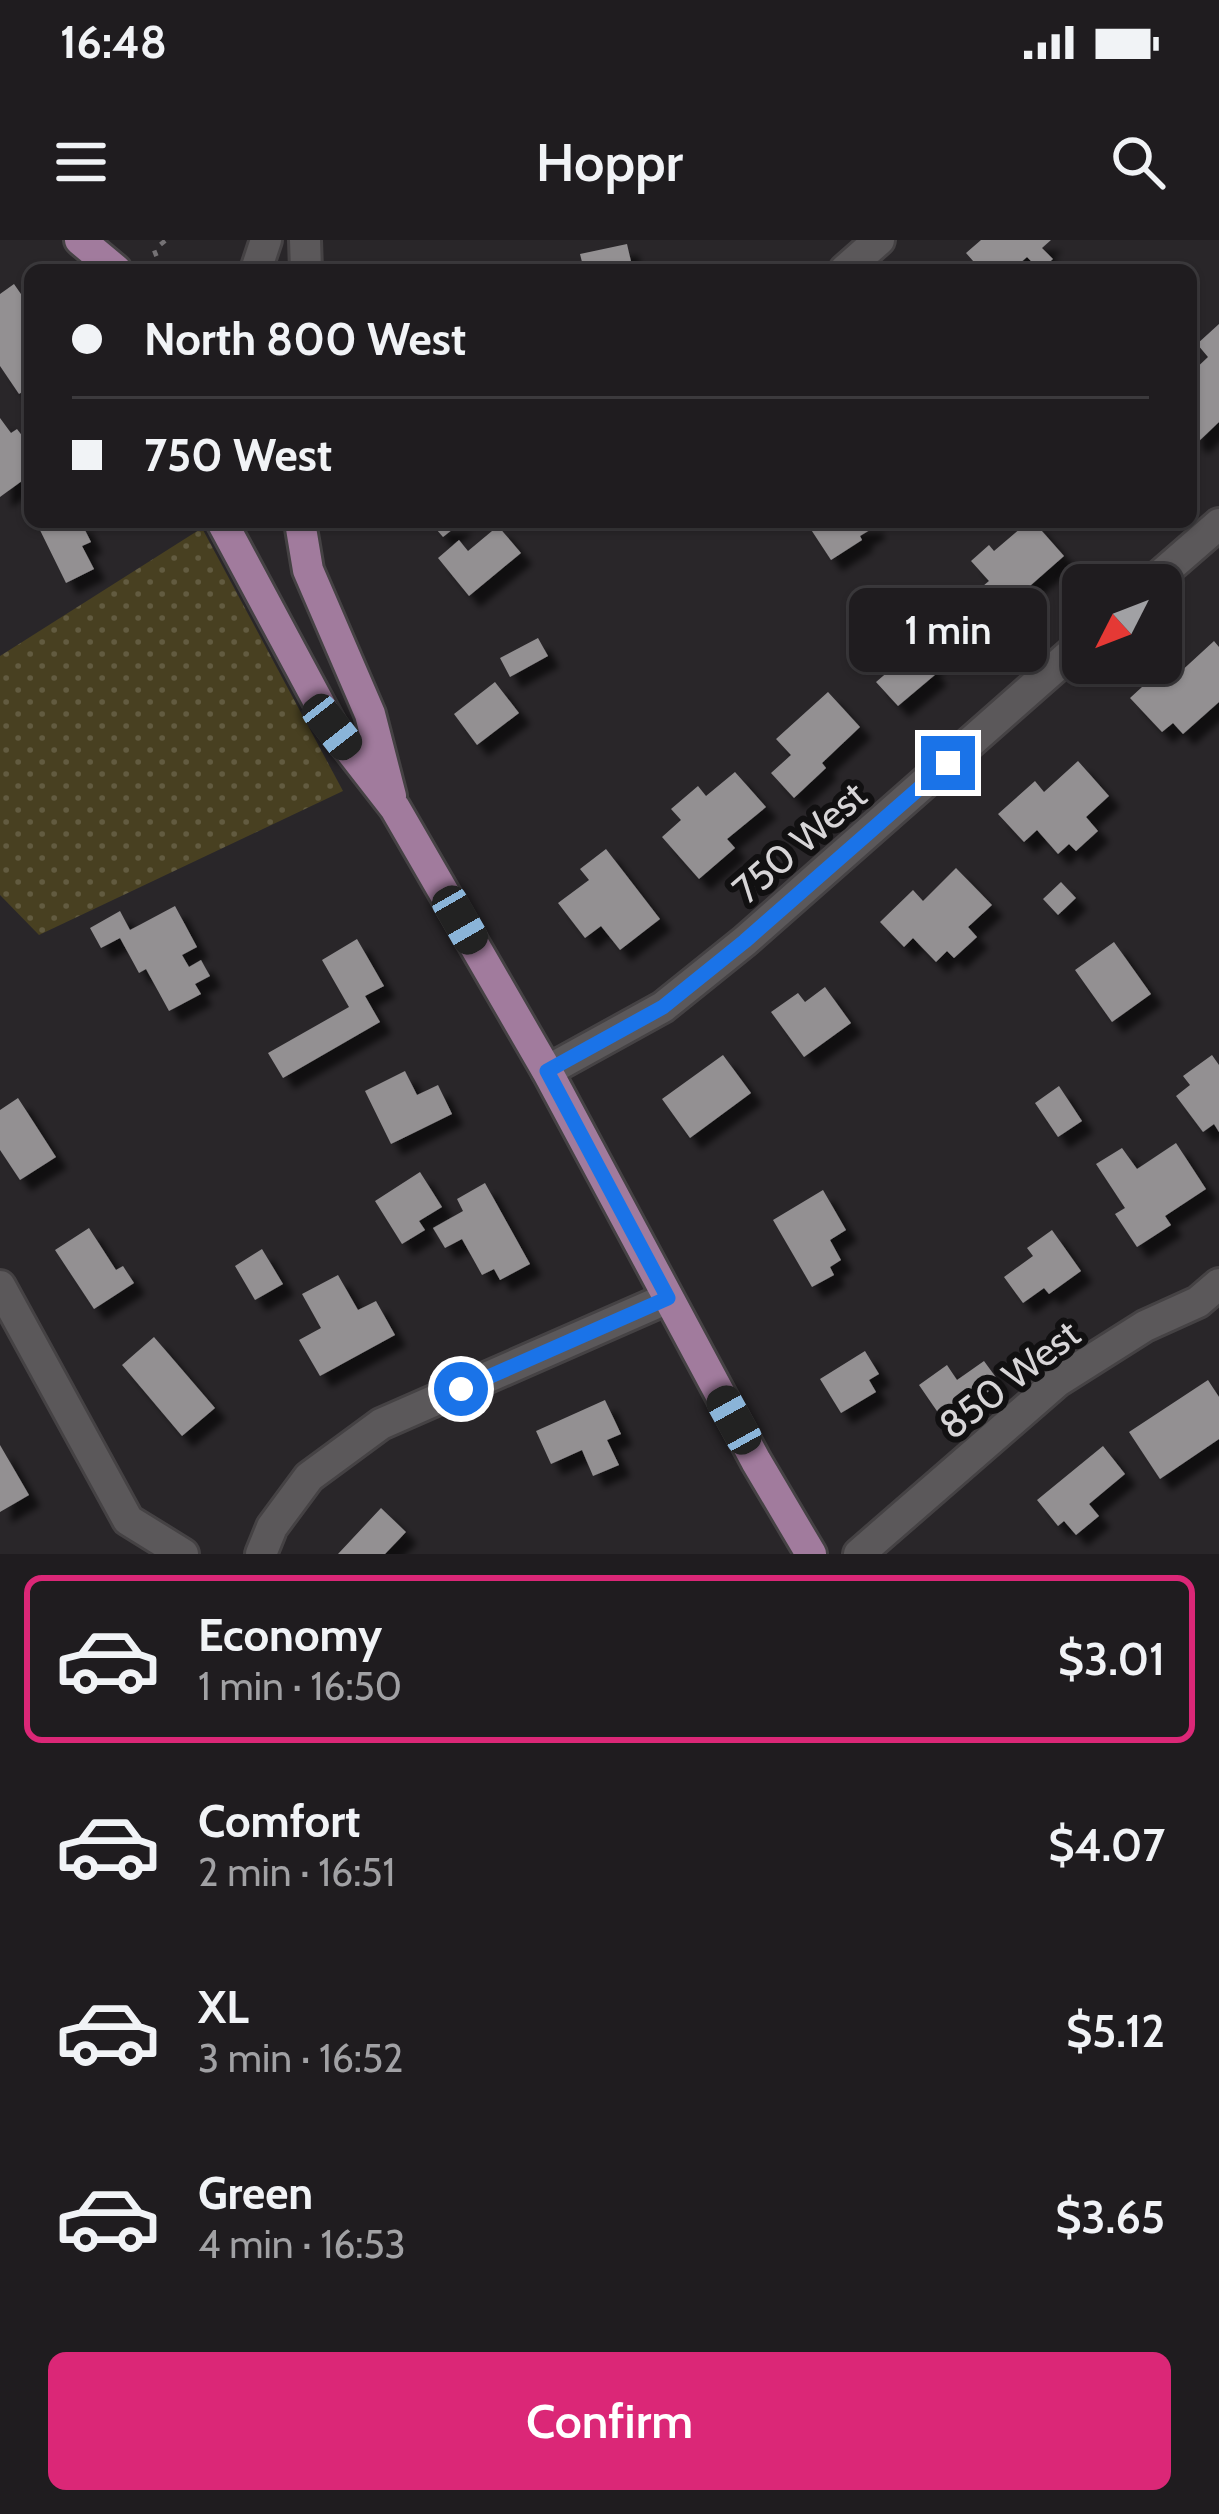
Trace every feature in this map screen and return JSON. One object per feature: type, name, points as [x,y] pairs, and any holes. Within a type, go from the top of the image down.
[{"type":"main road","points":[[78,240],[108,264]]},
{"type":"main road","points":[[225,528],[332,727],[394,808],[547,1071],[811,1554]]},
{"type":"main road","points":[[301,528],[308,570],[370,714],[394,808]]},
{"type":"street","points":[[852,264],[879,240]]},
{"type":"street","points":[[1173,564],[1219,524]]},
{"type":"street","name":"750 West","points":[[547,1071],[663,1007],[745,941],[1062,662]]},
{"type":"street","name":"850 West","points":[[859,1554],[1058,1381],[1145,1326],[1198,1302],[1219,1284]]},
{"type":"street","points":[[0,1286],[128,1520],[183,1554]]},
{"type":"street","points":[[261,1554],[272,1526],[309,1478],[381,1424],[668,1298]]},
{"type":"path","points":[[160,264],[154,250],[166,240]]},
{"type":"shaded area","points":[[202,528],[343,791],[39,935],[0,895],[0,656]]},
{"type":"building","points":[[981,240],[1051,240],[1042,248],[1053,259],[1047,264],[1034,264],[1027,257],[1019,264],[976,264],[966,253]]},
{"type":"building","points":[[627,244],[632,264],[582,264],[580,254]]},
{"type":"building","points":[[14,284],[24,298],[24,391],[19,394],[0,366],[0,294]]},
{"type":"building","points":[[1219,324],[1219,422],[1197,443],[1197,367],[1208,357],[1197,344]]},
{"type":"building","points":[[0,418],[11,433],[17,429],[24,438],[24,479],[0,497]]},
{"type":"building","points":[[39,528],[84,528],[91,542],[82,546],[94,569],[66,583]]},
{"type":"building","points":[[500,528],[521,553],[469,596],[438,558],[459,540],[468,551]]},
{"type":"building","points":[[810,528],[873,528],[860,536],[862,540],[831,560]]},
{"type":"building","points":[[1021,528],[1039,528],[1064,556],[998,614],[977,591],[989,581],[971,561],[989,545],[994,551]]},
{"type":"building","points":[[908,588],[954,643],[928,665],[936,674],[898,706],[876,682],[890,670],[871,649],[908,618],[893,601]]},
{"type":"building","points":[[538,638],[548,656],[510,677],[500,658]]},
{"type":"building","points":[[1214,641],[1219,647],[1219,702],[1183,734],[1173,723],[1162,732],[1130,698],[1145,684],[1182,684],[1182,670]]},
{"type":"building","points":[[495,682],[519,713],[477,745],[454,714]]},
{"type":"building","points":[[828,692],[860,727],[794,798],[771,773],[791,755],[776,739]]},
{"type":"building","points":[[1078,761],[1109,796],[1086,817],[1098,831],[1076,851],[1069,844],[1058,854],[1037,830],[1024,842],[998,814],[1035,781],[1044,792]]},
{"type":"building","points":[[735,772],[766,807],[727,839],[735,848],[699,879],[662,837],[681,820],[671,809],[698,786],[706,796]]},
{"type":"building","points":[[606,849],[660,919],[620,950],[601,926],[585,938],[558,903],[589,880],[580,869]]},
{"type":"building","points":[[956,868],[992,905],[968,927],[977,937],[954,958],[947,951],[936,962],[913,938],[904,947],[880,922],[913,890],[923,901]]},
{"type":"building","points":[[1061,882],[1076,898],[1058,915],[1043,899]]},
{"type":"building","points":[[175,906],[197,947],[182,955],[189,967],[201,960],[210,976],[195,984],[201,994],[169,1011],[146,969],[139,973],[120,938],[101,948],[90,928],[120,911],[130,930]]},
{"type":"building","points":[[357,939],[384,986],[365,996],[380,1022],[283,1078],[268,1053],[349,1007],[322,960]]},
{"type":"building","points":[[1114,942],[1151,994],[1112,1022],[1075,970]]},
{"type":"building","points":[[825,987],[851,1023],[804,1057],[771,1012],[798,993],[805,1002]]},
{"type":"building","points":[[723,1055],[751,1093],[690,1138],[662,1099]]},
{"type":"building","points":[[1212,1055],[1219,1065],[1219,1132],[1214,1124],[1203,1132],[1176,1096],[1190,1085],[1183,1076]]},
{"type":"building","points":[[405,1071],[417,1095],[438,1085],[452,1114],[391,1144],[365,1091]]},
{"type":"building","points":[[1059,1086],[1082,1121],[1058,1137],[1035,1103]]},
{"type":"building","points":[[18,1098],[56,1157],[20,1180],[0,1150],[0,1110]]},
{"type":"building","points":[[1176,1143],[1206,1189],[1165,1216],[1171,1225],[1137,1247],[1115,1214],[1125,1208],[1096,1164],[1122,1148],[1137,1169]]},
{"type":"building","points":[[420,1172],[442,1207],[419,1221],[425,1230],[402,1244],[375,1201]]},
{"type":"building","points":[[485,1183],[530,1264],[500,1280],[494,1269],[482,1275],[462,1239],[445,1248],[433,1228],[463,1211],[457,1199]]},
{"type":"building","points":[[823,1190],[846,1230],[830,1240],[841,1260],[830,1267],[834,1275],[812,1287],[773,1220]]},
{"type":"building","points":[[89,1228],[116,1270],[123,1266],[134,1283],[94,1309],[55,1250]]},
{"type":"building","points":[[1052,1230],[1081,1271],[1049,1294],[1044,1288],[1023,1303],[1004,1277],[1033,1256],[1027,1248]]},
{"type":"building","points":[[262,1249],[283,1284],[255,1300],[235,1266]]},
{"type":"building","points":[[338,1275],[358,1310],[376,1301],[395,1335],[320,1376],[299,1340],[321,1328],[302,1294]]},
{"type":"building","points":[[154,1337],[215,1408],[182,1436],[122,1365]]},
{"type":"building","points":[[865,1351],[879,1374],[869,1380],[876,1392],[841,1413],[820,1379]]},
{"type":"building","points":[[984,1361],[1000,1383],[971,1404],[976,1412],[950,1430],[919,1385],[947,1365],[957,1380]]},
{"type":"building","points":[[1208,1380],[1219,1397],[1219,1439],[1160,1479],[1129,1432]]},
{"type":"building","points":[[605,1400],[621,1434],[607,1440],[619,1465],[593,1476],[582,1450],[551,1464],[536,1431]]},
{"type":"building","points":[[0,1445],[29,1495],[0,1512]]},
{"type":"building","points":[[1103,1446],[1125,1474],[1089,1504],[1099,1516],[1076,1535],[1064,1521],[1058,1526],[1037,1500]]},
{"type":"building","points":[[381,1508],[406,1532],[385,1554],[338,1554]]},
{"type":"route","points":[[461,1389],[668,1298],[547,1071],[663,1007],[948,763]]}]
